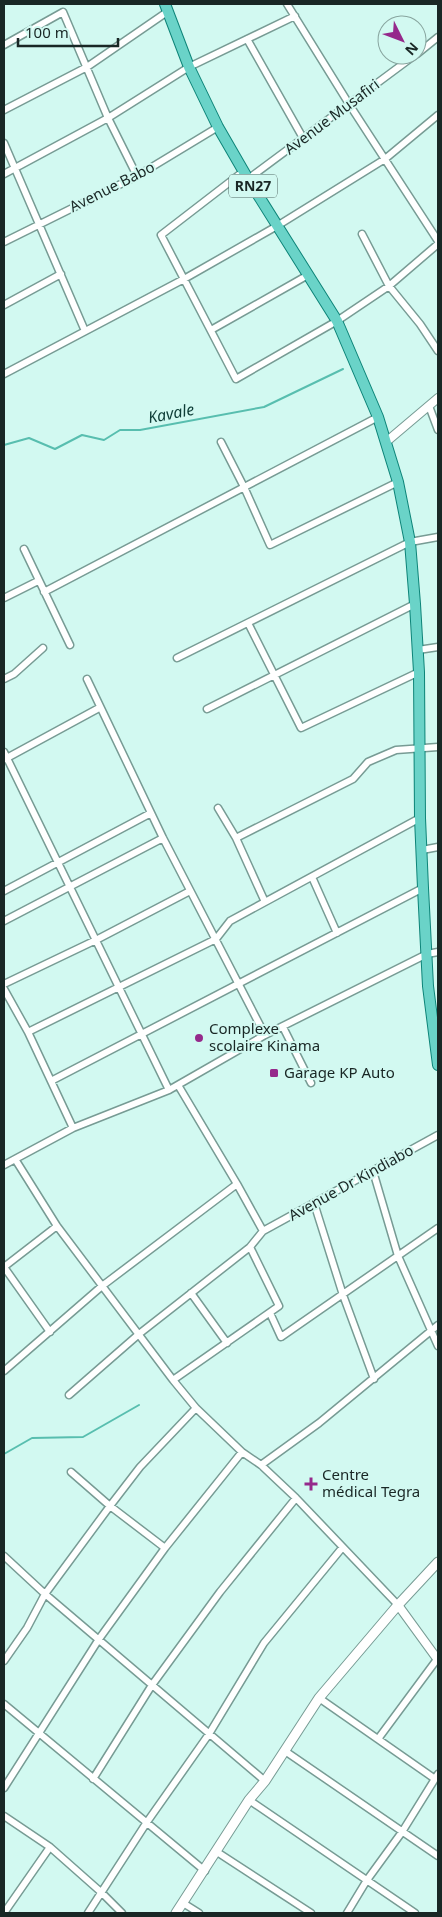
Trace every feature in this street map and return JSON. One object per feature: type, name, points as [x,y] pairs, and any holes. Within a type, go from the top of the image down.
[{"type":"main road","name":"RN27","points":[[166,8],[189,67],[218,127],[337,321],[378,417],[398,482],[410,542],[415,604],[419,672],[420,818],[423,888],[428,986],[438,1059]]},
{"type":"main road","points":[[176,1913],[249,1800],[265,1781],[319,1698],[398,1605],[438,1562]]},
{"type":"street","points":[[184,279],[236,379],[337,321],[390,286],[438,243],[287,4]]},
{"type":"street","points":[[4,110],[87,67],[166,8]]},
{"type":"street","points":[[4,45],[63,12],[108,118],[137,176]]},
{"type":"street","points":[[4,174],[108,118],[189,67],[295,16]]},
{"type":"street","name":"Avenue Musafiri","points":[[427,46],[438,37]]},
{"type":"street","points":[[247,39],[303,138]]},
{"type":"street","name":"Avenue Musafiri","points":[[184,279],[161,235],[246,175],[303,138],[401,65]]},
{"type":"street","points":[[4,374],[184,279],[277,226],[385,159],[438,115]]},
{"type":"street","name":"Avenue Babo","points":[[4,242],[137,176],[218,127]]},
{"type":"street","points":[[4,143],[85,331]]},
{"type":"street","points":[[362,234],[390,286],[420,324],[438,351]]},
{"type":"street","points":[[4,305],[61,274]]},
{"type":"street","points":[[211,330],[308,275]]},
{"type":"street","points":[[386,442],[438,398]]},
{"type":"street","points":[[428,406],[438,430]]},
{"type":"street","points":[[44,592],[378,417]]},
{"type":"street","points":[[221,442],[270,545],[398,482]]},
{"type":"street","points":[[177,658],[410,542],[438,537]]},
{"type":"street","points":[[24,548],[70,645]]},
{"type":"street","points":[[4,598],[38,581]]},
{"type":"street","points":[[207,709],[415,604]]},
{"type":"street","points":[[248,623],[301,728],[419,672]]},
{"type":"street","points":[[418,650],[438,647]]},
{"type":"street","points":[[4,679],[14,674],[43,648]]},
{"type":"street","points":[[87,679],[163,838],[265,1035]]},
{"type":"street","points":[[100,708],[5,757],[169,1090]]},
{"type":"street","points":[[236,838],[353,779],[368,762],[396,750],[438,747]]},
{"type":"street","points":[[218,808],[236,838],[265,902]]},
{"type":"street","points":[[4,891],[151,813]]},
{"type":"street","points":[[28,1032],[216,939],[230,921],[420,818]]},
{"type":"street","points":[[4,921],[163,838]]},
{"type":"street","points":[[422,850],[438,847]]},
{"type":"street","points":[[312,877],[337,933]]},
{"type":"street","points":[[51,1081],[423,888]]},
{"type":"street","points":[[4,984],[96,940],[190,891]]},
{"type":"street","points":[[4,1165],[73,1128],[169,1090],[265,1035],[427,954],[438,952]]},
{"type":"street","points":[[4,989],[28,1032],[73,1128]]},
{"type":"street","points":[[283,1027],[312,1083]]},
{"type":"street","points":[[69,1395],[139,1334],[250,1247],[263,1231],[178,1085]]},
{"type":"street","name":"Avenue Dr Kindiabo","points":[[263,1231],[438,1135]]},
{"type":"street","points":[[14,1159],[58,1226],[196,1408],[242,1452],[261,1466],[296,1498],[398,1605],[438,1659],[378,1739]]},
{"type":"street","points":[[373,1171],[398,1256],[438,1346]]},
{"type":"street","points":[[4,1371],[102,1286],[237,1184]]},
{"type":"street","points":[[314,1203],[343,1295],[374,1379]]},
{"type":"street","points":[[50,1332],[4,1267],[58,1226]]},
{"type":"street","points":[[270,1313],[281,1337],[438,1228]]},
{"type":"street","points":[[173,1380],[279,1306],[250,1247]]},
{"type":"street","points":[[191,1293],[227,1343]]},
{"type":"street","points":[[261,1466],[319,1423],[438,1325]]},
{"type":"street","points":[[4,1661],[27,1628],[45,1594],[110,1506],[140,1467],[196,1408]]},
{"type":"street","points":[[4,1788],[99,1639],[165,1548],[242,1452]]},
{"type":"street","points":[[72,1472],[110,1506],[165,1548]]},
{"type":"street","points":[[93,1778],[152,1686],[220,1592],[296,1498]]},
{"type":"street","points":[[88,1913],[147,1822],[209,1734],[264,1643],[342,1548]]},
{"type":"street","points":[[4,1556],[45,1594],[265,1781]]},
{"type":"street","points":[[319,1698],[437,1777],[402,1832],[367,1880],[347,1913]]},
{"type":"street","points":[[4,1704],[204,1871]]},
{"type":"street","points":[[285,1751],[438,1856]]},
{"type":"street","points":[[249,1800],[415,1913]]},
{"type":"street","points":[[4,1816],[50,1847],[122,1913]]},
{"type":"street","points":[[4,1913],[50,1847]]},
{"type":"street","points":[[217,1852],[311,1913]]},
{"type":"street","points":[[183,1903],[199,1913]]},
{"type":"waterway","name":"Kavale","points":[[4,445],[29,438],[55,449],[82,435],[104,440],[120,430],[140,430],[264,407],[343,369]]},
{"type":"waterway","points":[[4,1454],[32,1438],[83,1437],[139,1405]]},
{"type":"place","name":"Complexe scolaire Kinama","points":[[199,1038]]},
{"type":"place","name":"Garage KP Auto","points":[[274,1073]]},
{"type":"place","name":"Centre médical Tegra","points":[[311,1484]]}]
